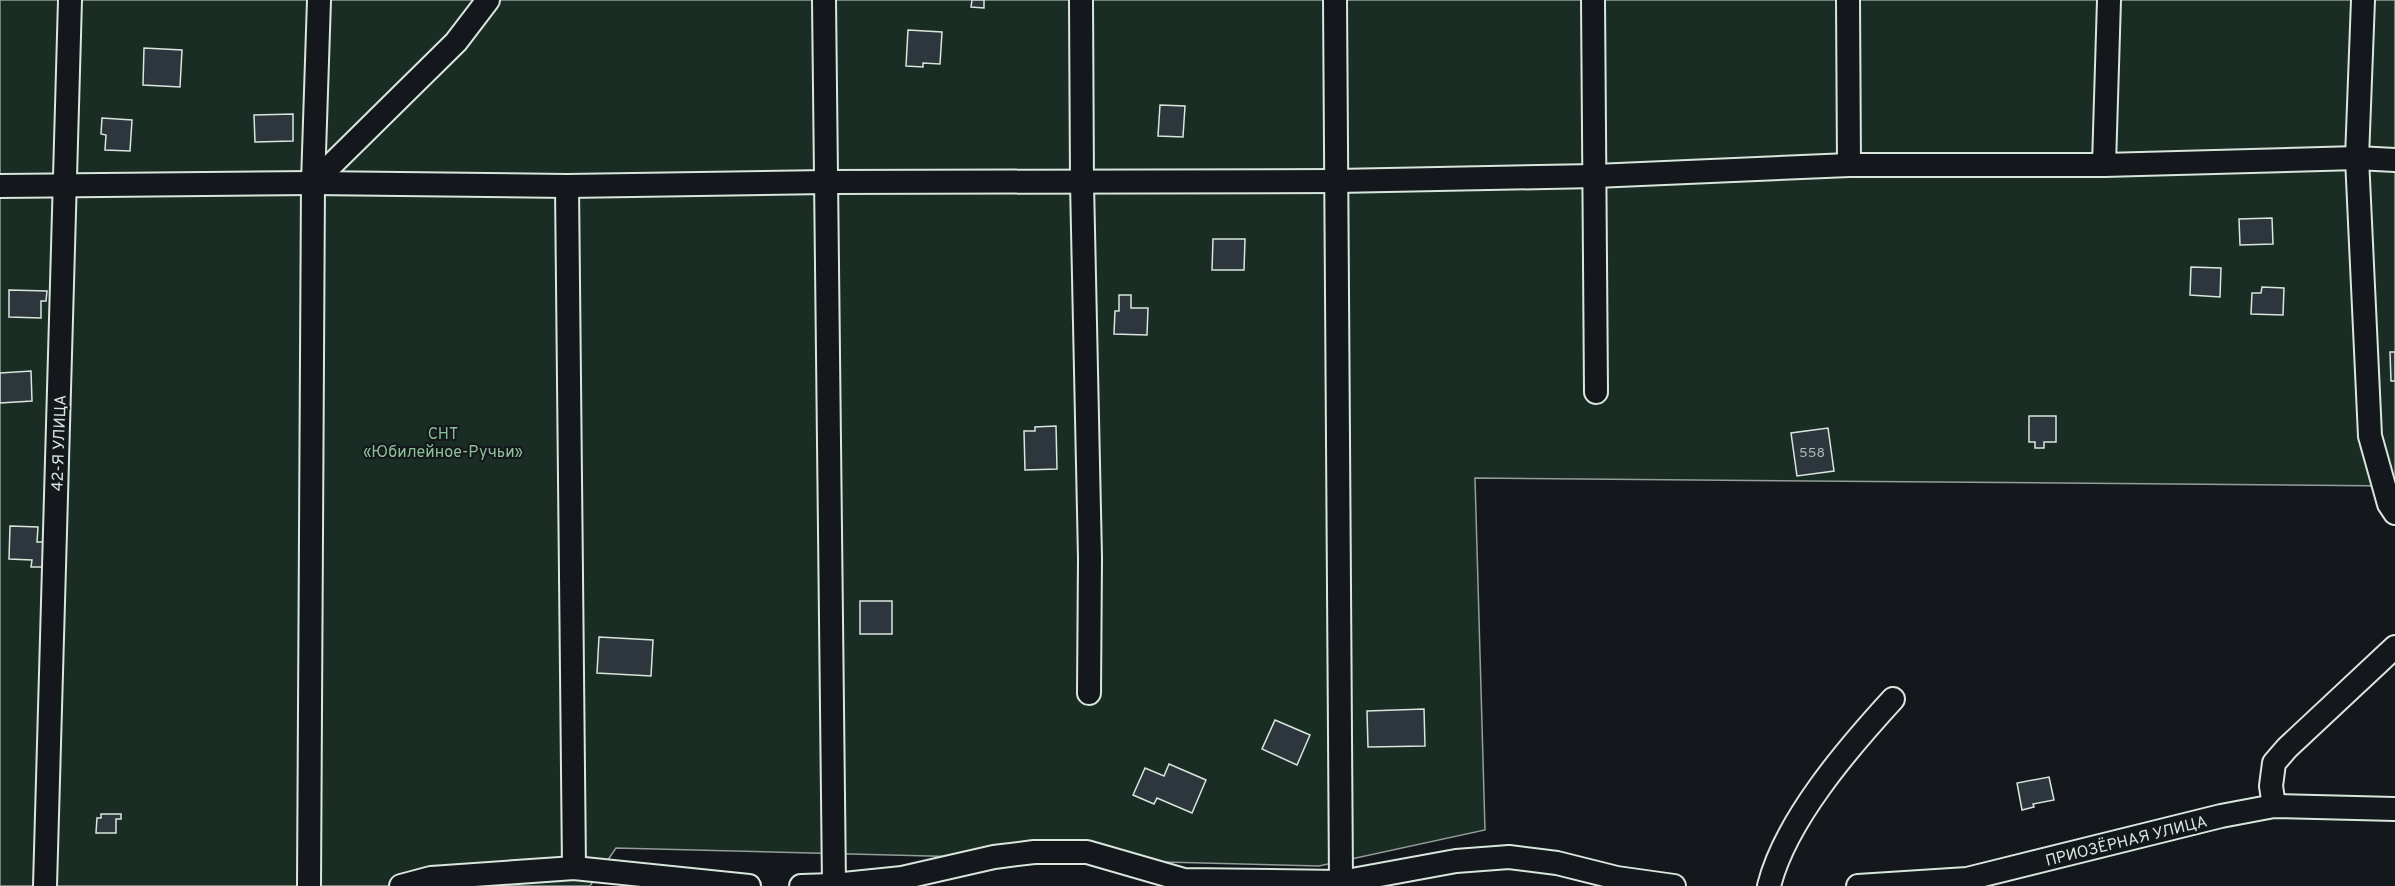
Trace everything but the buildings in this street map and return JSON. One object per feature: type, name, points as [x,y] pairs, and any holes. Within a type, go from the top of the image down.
[{"type":"street","name":"42-Я УЛИЦА","points":[[45,886],[70,0]]},
{"type":"street","points":[[309,886],[314,183],[319,0]]},
{"type":"street","points":[[314,183],[456,42],[488,0]]},
{"type":"street","points":[[824,0],[834,885]]},
{"type":"street","points":[[1082,0],[1082,183],[1090,558],[1089,693]]},
{"type":"street","points":[[1335,0],[1341,882]]},
{"type":"street","points":[[1593,0],[1596,392]]},
{"type":"street","points":[[1848,0],[1849,165]]},
{"type":"street","points":[[2104,165],[2109,0]]},
{"type":"street","points":[[2363,0],[2357,158],[2370,436],[2389,504],[2395,513]]},
{"type":"street","points":[[0,186],[314,183],[567,186],[826,182],[1337,181],[1595,176],[1849,165],[2104,165],[2357,158],[2395,160]]},
{"type":"street","points":[[567,186],[574,868]]},
{"type":"street","points":[[2274,806],[2271,786],[2274,764],[2287,748],[2395,647]]},
{"type":"street","points":[[1768,886],[1774,862],[1796,824],[1846,751],[1893,699]]},
{"type":"street","name":"ПРИОЗЁРНАЯ УЛИЦА","points":[[1858,886],[1967,879],[2221,816],[2274,806],[2395,809]]},
{"type":"street","points":[[801,886],[902,878],[994,857],[1034,852],[1087,852],[1184,880],[1341,882],[1456,861],[1509,857],[1557,863],[1617,878],[1674,886]]},
{"type":"street","points":[[401,886],[430,878],[574,868],[610,879],[749,886]]},
{"type":"green space","name":"СНТ «Юбилейное-Ручьи»","points":[[0,0],[2395,0],[2395,486],[1475,478],[1485,830],[1319,866],[616,848],[590,886],[0,886]]}]
